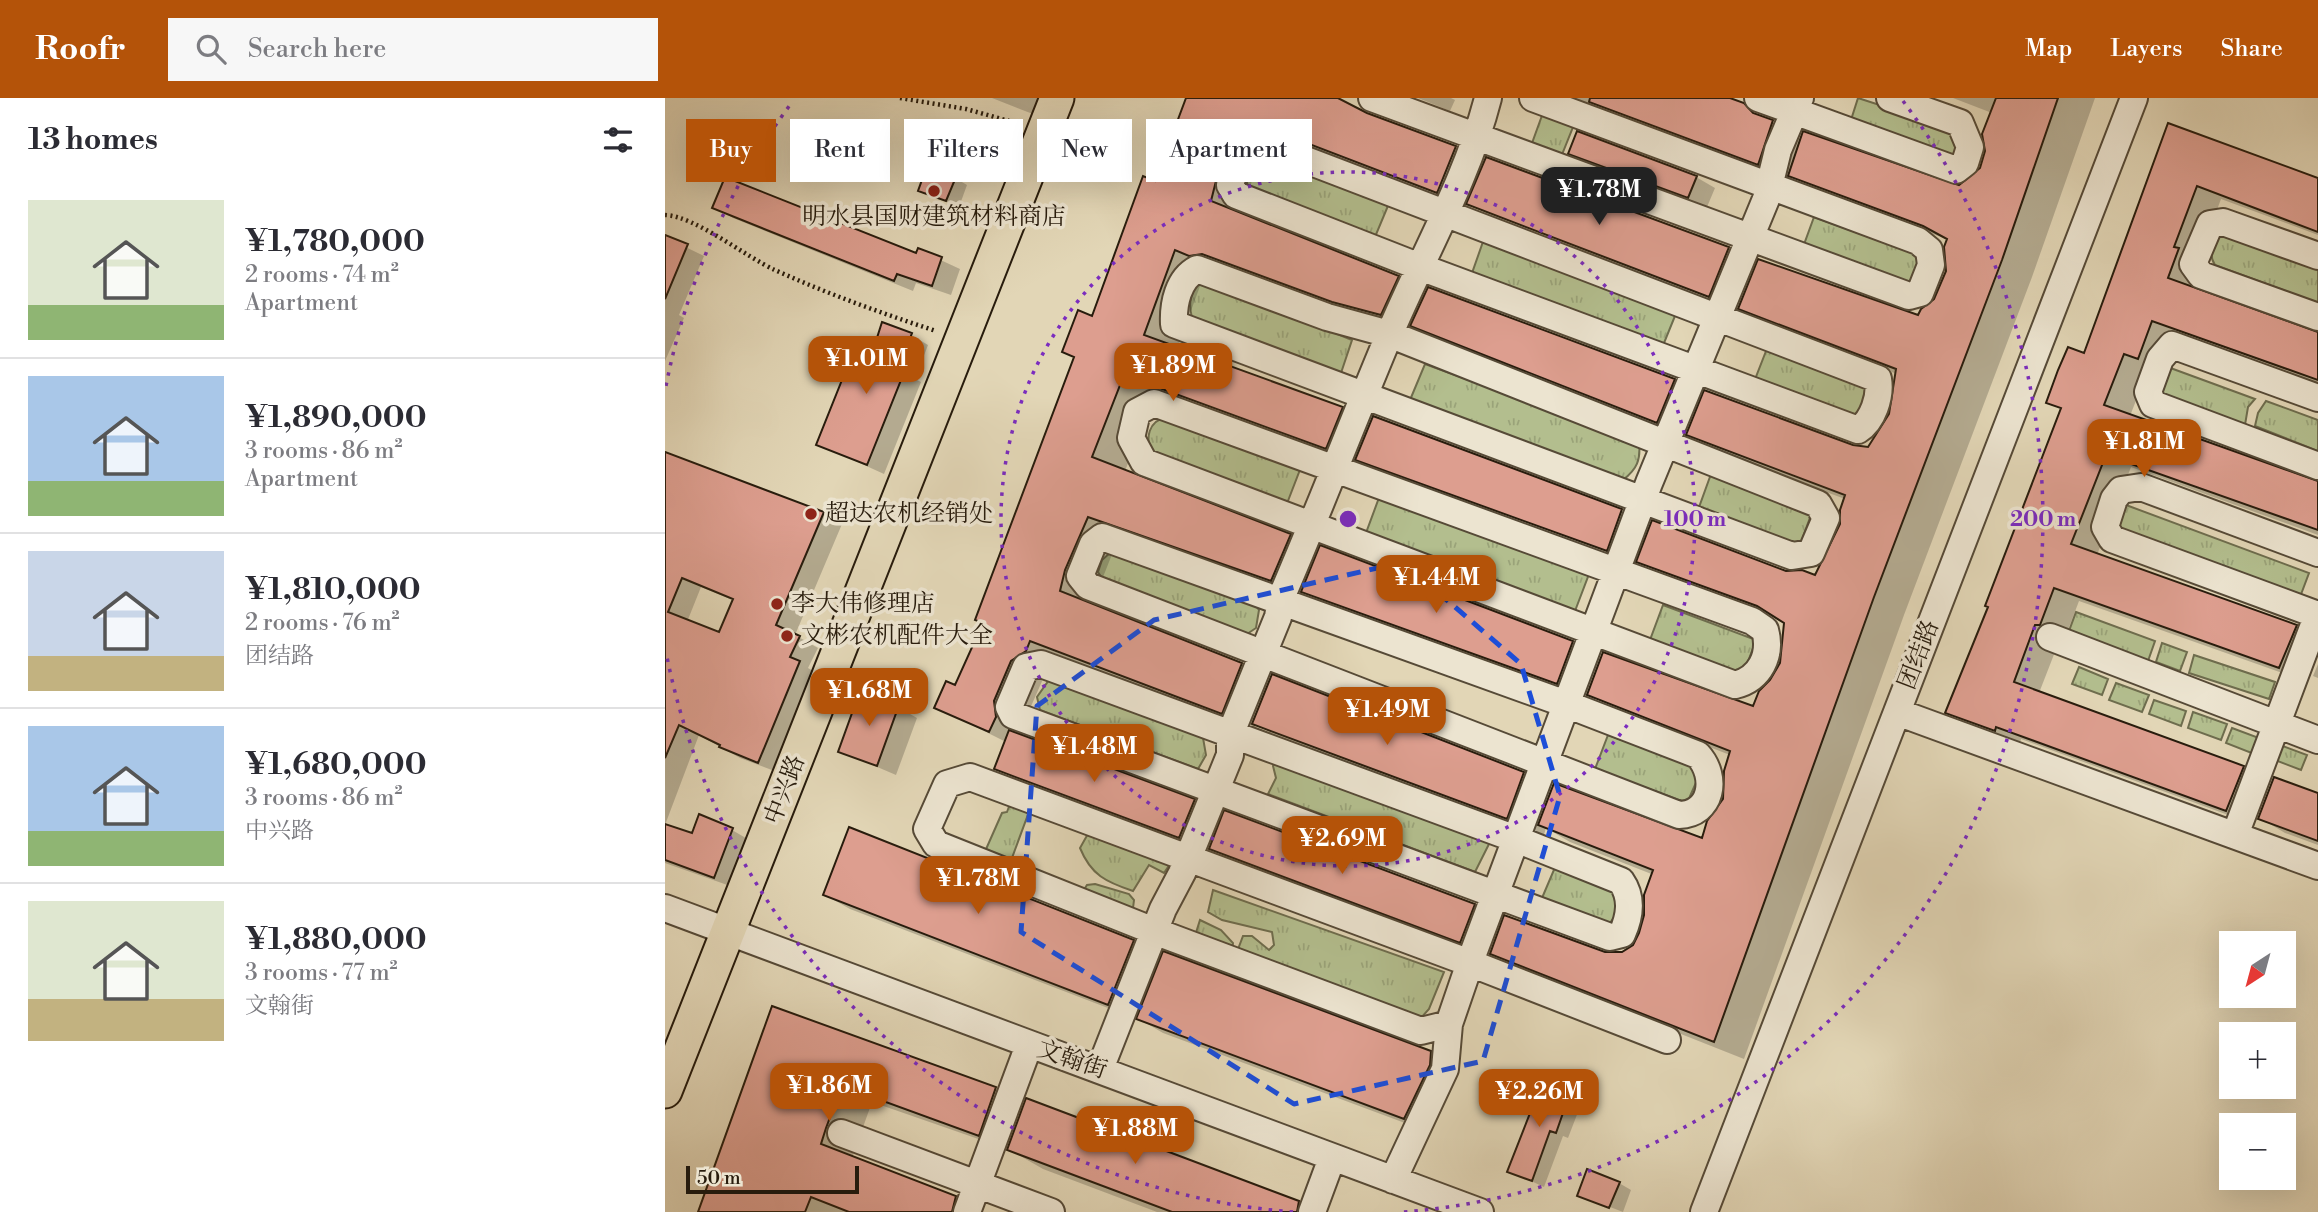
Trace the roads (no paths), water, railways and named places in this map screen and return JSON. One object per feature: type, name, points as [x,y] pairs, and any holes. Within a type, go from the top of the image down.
[{"type":"main road","name":"中兴路","points":[[665,1091],[1058,98]]},
{"type":"street","points":[[1372,98],[1909,296],[1920,293],[1931,265],[1929,250],[1918,241],[1533,98]]},
{"type":"street","points":[[1100,1069],[1154,931],[1188,859],[1230,755],[1230,734],[1279,617],[1281,602],[1389,334],[1445,214],[1488,98]]},
{"type":"street","points":[[1758,98],[1797,105],[1956,170],[1965,163],[1970,147],[1960,123],[1890,98]]},
{"type":"street","name":"团结路","points":[[1704,1212],[2134,98]]},
{"type":"street","points":[[1393,1180],[1445,1069],[1449,1024],[1470,963],[1643,499],[1719,318],[1769,186],[1778,150],[1797,105]]},
{"type":"street","points":[[1264,144],[1445,214],[1878,379],[1880,391],[1867,424],[1858,430],[1420,267],[1236,195],[1230,185],[1240,154],[1247,146],[1264,144]]},
{"type":"street","points":[[2318,256],[2223,222],[2210,224],[2193,264],[2201,275],[2318,317]]},
{"type":"street","points":[[1196,269],[1327,317],[1389,334],[1818,504],[1826,518],[1811,554],[1792,556],[1174,324],[1173,307],[1186,274],[1196,269]]},
{"type":"street","points":[[2318,398],[2172,345],[2160,359],[2148,392],[2153,404],[2318,466]]},
{"type":"street","points":[[1154,403],[1174,408],[1335,470],[1752,621],[1765,630],[1769,643],[1759,674],[1747,682],[1735,685],[1313,524],[1144,462],[1131,438],[1137,412],[1154,403]]},
{"type":"street","points":[[2235,835],[2318,615],[2112,539],[2105,527],[2114,499],[2122,489],[2141,487],[2318,553]]},
{"type":"street","points":[[1102,537],[1566,704],[1697,755],[1709,767],[1711,784],[1701,809],[1691,815],[1679,815],[1263,653],[1088,586],[1080,576],[1093,544],[1102,537]]},
{"type":"street","points":[[2050,637],[2318,740]]},
{"type":"street","points":[[1041,664],[1516,839],[1622,881],[1630,894],[1628,921],[1622,934],[1610,937],[1216,790],[1013,715],[1009,708],[1026,667],[1041,664]]},
{"type":"street","points":[[1897,712],[2318,866]]},
{"type":"street","points":[[1449,1024],[1421,1031],[1154,931],[936,844],[927,829],[947,784],[970,777],[1470,963],[1667,1040]]},
{"type":"street","name":"文翰街","points":[[665,908],[1480,1212]]},
{"type":"street","points":[[967,1212],[1029,1045]]},
{"type":"street","points":[[841,1133],[1051,1212]]},
{"type":"street","points":[[1312,1212],[1332,1158]]},
{"type":"place","name":"明水县国财建筑材料商店","points":[[934,191]]},
{"type":"place","name":"超达农机经销处","points":[[811,514]]},
{"type":"place","name":"李大伟修理店","points":[[777,604]]},
{"type":"place","name":"文彬农机配件大全","points":[[787,636]]}]
